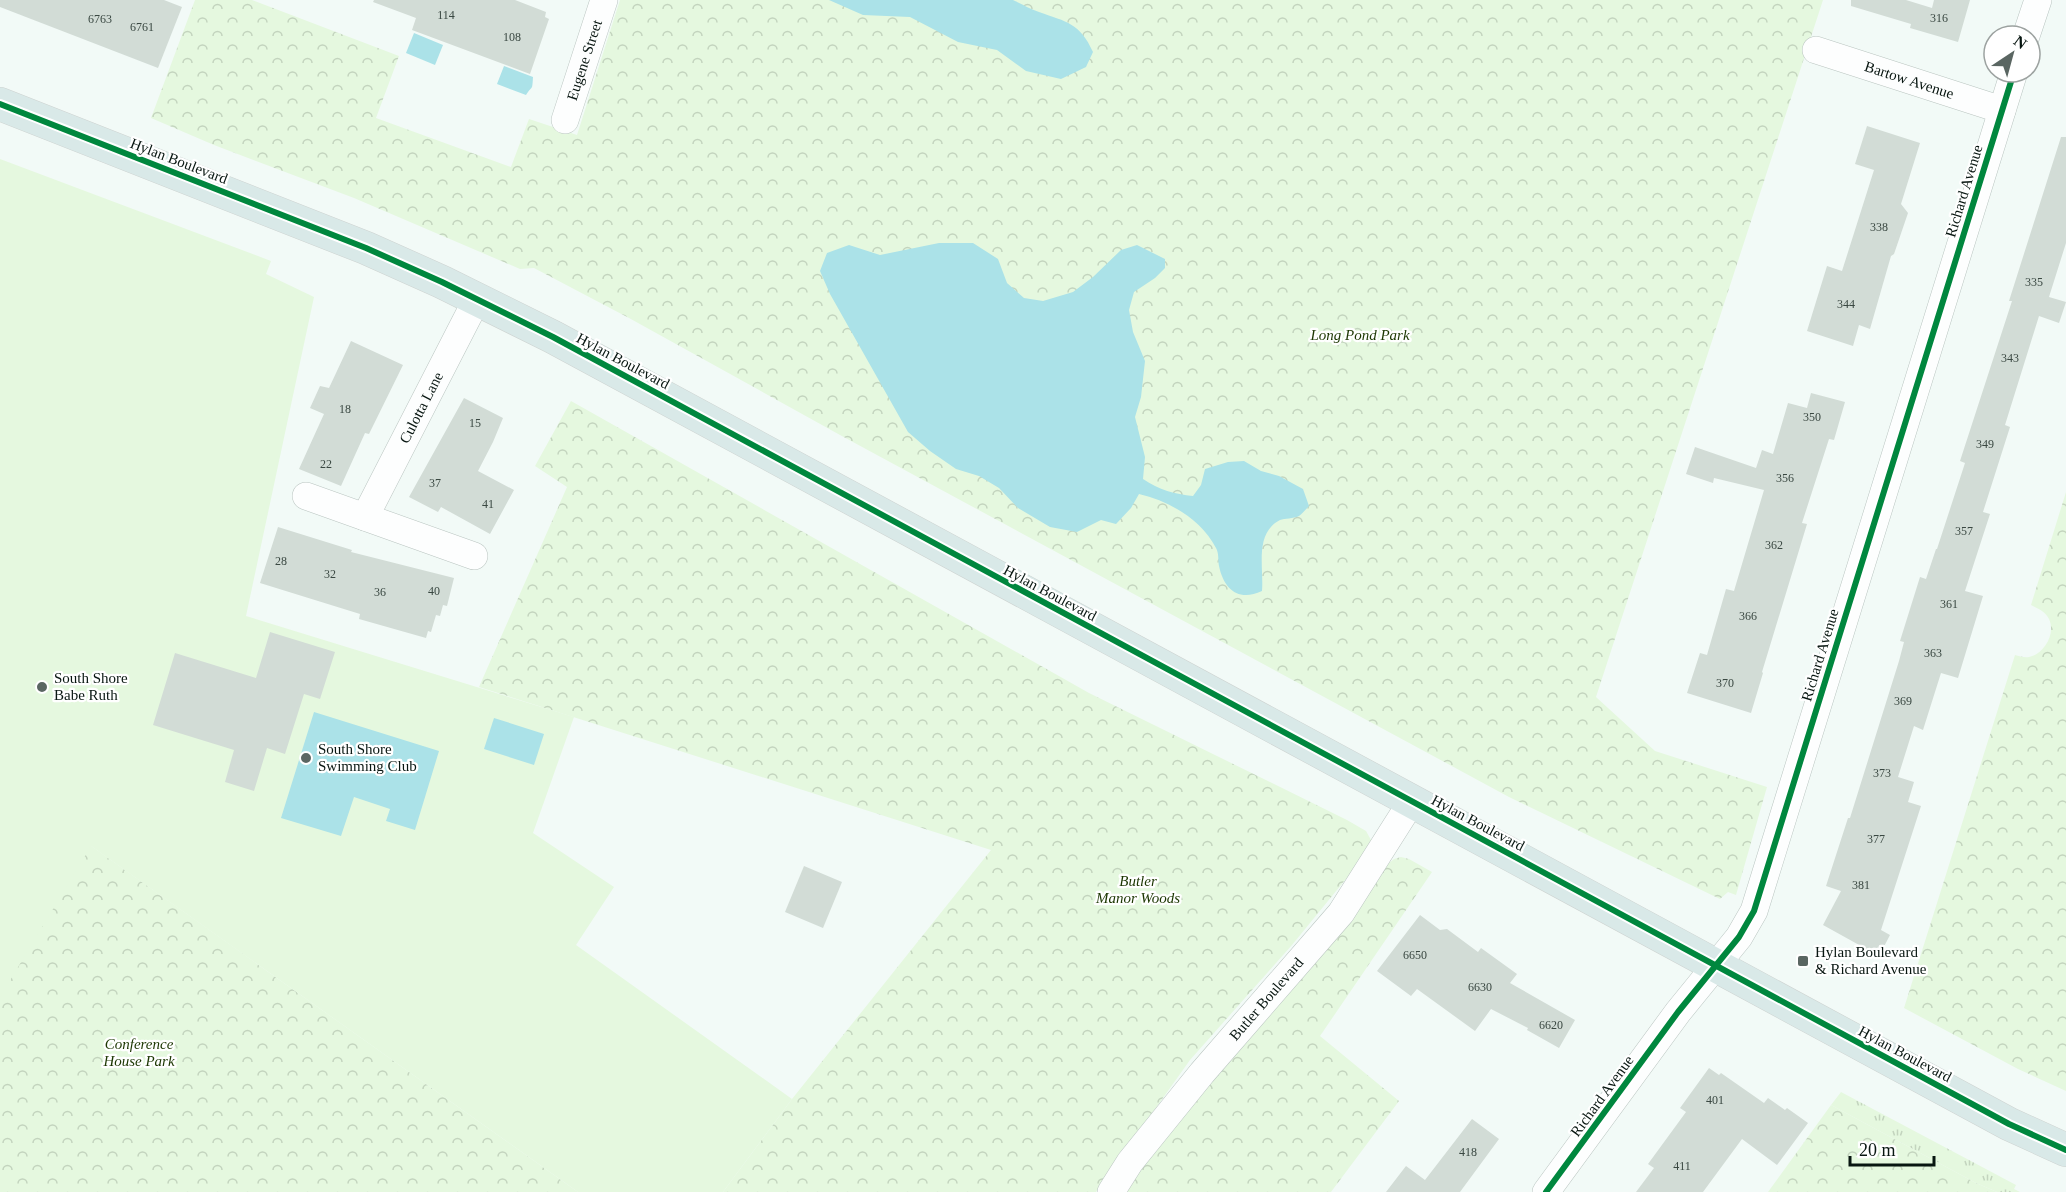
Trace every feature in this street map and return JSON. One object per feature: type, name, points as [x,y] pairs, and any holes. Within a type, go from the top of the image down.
[{"type":"main road","name":"Hylan Boulevard","points":[[0,104],[366,248],[477,299],[580,351],[2009,1124],[2066,1150]]},
{"type":"street","name":"Eugene Street","points":[[565,120],[604,0]]},
{"type":"street","points":[[2030,24],[2037,0]]},
{"type":"street","name":"Bartow Avenue","points":[[1816,50],[2002,110]]},
{"type":"street","name":"Richard Avenue","points":[[1546,1192],[1678,1012],[1739,938],[1754,911],[2010,84]]},
{"type":"street","name":"Culotta Lane","points":[[365,517],[477,299]]},
{"type":"street","points":[[306,496],[474,556]]},
{"type":"street","name":"Butler Boulevard","points":[[1111,1192],[1130,1162],[1202,1073],[1341,913],[1412,801]]},
{"type":"green space","name":"Long Pond Park","points":[[195,0],[252,0],[399,56],[376,118],[511,167],[529,119],[577,135],[620,0],[1823,0],[1596,697],[1655,751],[1767,787],[1736,895],[1728,892],[1720,899],[1509,797],[534,268],[520,269],[354,198],[214,145],[151,118]]},
{"type":"green space","name":"South Shore Swimming Club","points":[[0,159],[271,261],[266,274],[314,297],[246,616],[574,717],[533,833],[614,887],[576,945],[792,1099],[723,1192],[578,1192],[91,846],[0,997]]},
{"type":"green space","name":"Butler Manor Woods","points":[[571,401],[1089,693],[1366,831],[1371,840],[1368,852],[1292,945],[1190,1060],[1096,1192],[723,1192],[792,1099],[991,850],[479,687],[567,487],[535,466]]},
{"type":"green space","points":[[2066,492],[2066,1091],[2018,1069],[1904,1008],[2015,655],[2029,657],[2034,655],[2044,648],[2050,637],[2051,625],[2048,617],[2031,605]]},
{"type":"green space","name":"Conference House Park","points":[[35,806],[578,1192],[0,1192],[0,852]]},
{"type":"green space","points":[[1401,857],[1432,872],[1320,1036],[1399,1101],[1331,1192],[1122,1192],[1384,867],[1394,859]]},
{"type":"green space","points":[[1841,1092],[2016,1185],[2014,1189],[2020,1192],[1997,1192],[1976,1183],[1831,1105]]},
{"type":"green space","points":[[1831,1105],[1976,1183],[1997,1192],[1768,1192]]},
{"type":"water","points":[[829,0],[1013,0],[1072,25],[1083,35],[1093,52],[1086,67],[1061,79],[1026,71],[997,50],[958,42],[910,17],[863,15]]},
{"type":"water","points":[[414,33],[443,45],[435,65],[406,53]]},
{"type":"water","points":[[504,66],[533,77],[532,86],[526,95],[497,84]]},
{"type":"water","points":[[939,243],[973,243],[998,259],[1007,283],[1024,298],[1043,301],[1073,292],[1093,277],[1121,250],[1137,245],[1165,259],[1165,268],[1134,292],[1129,310],[1133,332],[1145,361],[1141,397],[1135,417],[1145,457],[1143,479],[1167,491],[1193,496],[1201,485],[1205,469],[1228,462],[1244,461],[1303,489],[1309,506],[1299,516],[1280,520],[1266,533],[1262,552],[1262,591],[1246,595],[1234,592],[1221,574],[1217,550],[1210,538],[1193,520],[1162,501],[1139,494],[1131,508],[1116,524],[1101,520],[1077,532],[1050,527],[1018,508],[999,488],[979,476],[956,469],[908,432],[830,294],[820,271],[827,253],[849,245],[880,255]]},
{"type":"water","points":[[314,712],[439,751],[415,830],[386,821],[390,809],[354,797],[341,836],[281,818]]},
{"type":"water","points":[[494,718],[544,734],[534,765],[484,749]]},
{"type":"building","points":[[0,0],[164,0],[182,7],[158,68],[0,7]]},
{"type":"building","points":[[374,0],[515,0],[546,12],[545,17],[549,19],[530,74],[412,30],[416,18],[373,2]]},
{"type":"building","points":[[1851,0],[1906,0],[1932,8],[1934,0],[1970,0],[1958,42],[1910,28],[1911,24],[1851,6]]},
{"type":"building","points":[[1867,126],[1920,143],[1901,204],[1908,213],[1894,254],[1891,256],[1870,329],[1859,325],[1853,346],[1807,331],[1827,266],[1842,271],[1874,170],[1855,164]]},
{"type":"building","points":[[2061,137],[2066,137],[2066,243],[2049,297],[2066,302],[2059,323],[2039,316],[2005,425],[2010,427],[1983,512],[1990,514],[1965,591],[1983,596],[1958,678],[1941,673],[1923,730],[1914,726],[1898,777],[1914,782],[1908,802],[1921,806],[1881,930],[1890,935],[1879,956],[1823,925],[1841,891],[1826,886],[1848,818],[1850,818],[1899,661],[1904,642],[1900,641],[1920,577],[1926,579],[1965,463],[1960,461],[2012,301],[2009,301]]},
{"type":"building","points":[[351,341],[403,365],[369,434],[365,433],[341,486],[299,469],[324,414],[310,408],[320,386],[329,388]]},
{"type":"building","points":[[1811,393],[1845,402],[1834,440],[1829,439],[1802,523],[1807,524],[1751,713],[1687,693],[1700,653],[1707,655],[1726,589],[1734,591],[1764,490],[1714,478],[1713,483],[1686,474],[1695,447],[1756,468],[1762,450],[1773,454],[1788,403],[1807,408]]},
{"type":"building","points":[[464,398],[503,418],[478,471],[514,490],[490,534],[441,507],[438,512],[409,497]]},
{"type":"building","points":[[278,527],[352,550],[351,552],[454,578],[447,606],[443,605],[440,616],[436,615],[431,632],[428,631],[426,638],[359,619],[360,614],[260,583]]},
{"type":"building","points":[[270,632],[335,652],[320,699],[304,694],[285,754],[267,748],[254,791],[225,782],[234,750],[153,725],[175,653],[256,678]]},
{"type":"building","points":[[804,866],[842,882],[823,928],[785,912]]},
{"type":"building","points":[[1420,915],[1440,930],[1447,929],[1478,952],[1481,948],[1517,974],[1510,983],[1575,1020],[1559,1048],[1527,1030],[1528,1028],[1491,1009],[1475,1031],[1417,989],[1411,996],[1377,971]]},
{"type":"building","points":[[1709,1068],[1719,1075],[1721,1073],[1764,1103],[1768,1098],[1808,1123],[1777,1165],[1742,1139],[1703,1192],[1636,1192],[1654,1168],[1648,1164],[1686,1112],[1680,1108]]},
{"type":"building","points":[[1472,1119],[1499,1139],[1460,1192],[1386,1192],[1406,1166],[1425,1180]]},
{"type":"cycle path","points":[[1546,1192],[1678,1012],[1739,937],[1754,911],[2010,84]]},
{"type":"cycle path","points":[[0,104],[366,248],[442,282],[553,337],[2009,1124],[2066,1150]]},
{"type":"place","name":"South Shore Babe Ruth","points":[[42,687]]},
{"type":"place","name":"South Shore Swimming Club","points":[[306,758]]},
{"type":"place","name":"Hylan Boulevard & Richard Avenue","points":[[1803,961]]}]
